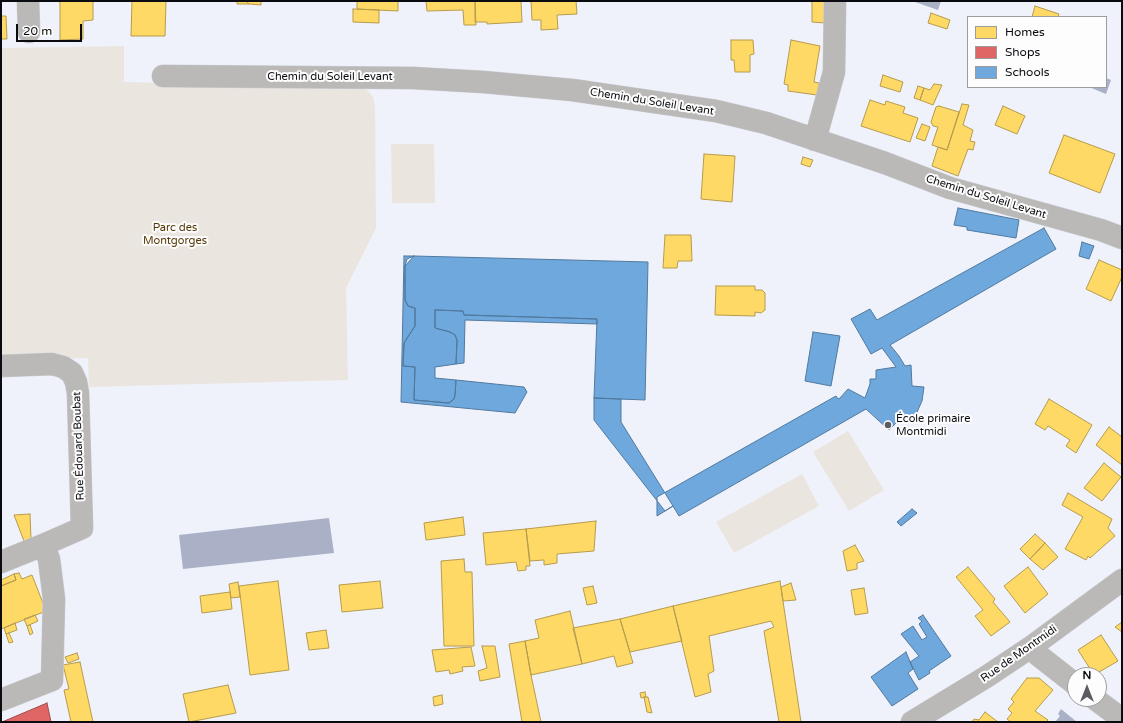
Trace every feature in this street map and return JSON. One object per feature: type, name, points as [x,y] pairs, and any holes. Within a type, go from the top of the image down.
[{"type":"street","points":[[28,1],[29,32]]},
{"type":"street","points":[[815,140],[834,72],[836,1]]},
{"type":"street","name":"Chemin du Soleil Levant","points":[[164,76],[413,78],[572,90],[716,111],[766,123],[885,163],[950,188],[1101,230],[1122,238]]},
{"type":"street","name":"Rue Édouard Boubat","points":[[1,366],[52,364],[63,367],[72,373],[76,382],[78,393],[82,528],[43,544]]},
{"type":"street","points":[[1,562],[43,544],[49,559],[54,599],[52,680],[1,700]]},
{"type":"street","name":"Rue de Montmidi","points":[[912,722],[986,677],[1031,647],[1122,580]]},
{"type":"street","points":[[1031,647],[1038,655],[1067,678]]},
{"type":"street","points":[[1106,707],[1122,719]]},
{"type":"green space","name":"Parc des Montgorges","points":[[124,46],[124,82],[360,87],[367,90],[373,97],[375,106],[376,228],[346,288],[348,380],[89,387],[88,358],[1,360],[1,48]]},
{"type":"green space","points":[[391,144],[434,144],[435,203],[392,203]]},
{"type":"green space","points":[[848,431],[884,490],[849,511],[813,452]]},
{"type":"green space","points":[[802,474],[819,506],[734,553],[716,522]]},
{"type":"water","points":[[915,1],[941,1],[938,10]]},
{"type":"water","points":[[1107,78],[1111,80],[1106,94],[1091,88],[1107,88]]},
{"type":"water","points":[[329,518],[334,553],[183,569],[179,535]]},
{"type":"water","points":[[1061,709],[1077,722],[1055,722],[1060,716],[1058,714]]},
{"type":"building: Homes","points":[[60,1],[93,1],[93,20],[83,21],[83,39],[60,40]]},
{"type":"building: Homes","points":[[132,1],[166,1],[165,36],[131,36]]},
{"type":"building: Homes","points":[[237,1],[246,1],[249,4],[237,4]]},
{"type":"building: Homes","points":[[246,1],[261,1],[261,5],[249,4]]},
{"type":"building: Homes","points":[[357,1],[398,1],[398,11],[357,9]]},
{"type":"building: Homes","points":[[426,1],[475,1],[476,25],[464,25],[463,10],[427,11]]},
{"type":"building: Homes","points":[[475,1],[521,1],[522,22],[487,24],[487,22],[475,22]]},
{"type":"building: Homes","points":[[531,1],[576,1],[577,14],[557,15],[558,29],[541,30],[541,20],[532,20]]},
{"type":"building: Homes","points":[[812,1],[825,1],[825,23],[812,22]]},
{"type":"building: Homes","points":[[1035,6],[1059,14],[1058,16],[1032,16]]},
{"type":"building: Homes","points":[[353,9],[379,10],[379,23],[353,22]]},
{"type":"building: Homes","points":[[931,13],[950,20],[947,29],[928,23]]},
{"type":"building: Homes","points":[[1,16],[6,16],[7,39],[1,39]]},
{"type":"building: Homes","points":[[731,40],[753,40],[754,54],[750,55],[750,72],[735,72],[734,60],[731,60]]},
{"type":"building: Homes","points":[[791,40],[820,46],[814,82],[819,83],[817,95],[788,91],[788,85],[784,84]]},
{"type":"building: Homes","points":[[883,75],[903,82],[900,92],[880,86]]},
{"type":"building: Homes","points":[[934,84],[942,85],[933,105],[920,100],[924,88],[930,90]]},
{"type":"building: Homes","points":[[918,86],[924,88],[920,100],[914,98]]},
{"type":"building: Homes","points":[[870,100],[885,105],[886,101],[905,107],[903,113],[918,118],[910,142],[861,126]]},
{"type":"building: Homes","points":[[962,104],[969,105],[963,125],[973,130],[970,141],[975,142],[973,150],[968,149],[958,176],[932,166],[938,147],[947,150]]},
{"type":"building: Homes","points":[[939,106],[959,112],[947,150],[932,145],[938,127],[933,126],[931,122],[936,107]]},
{"type":"building: Homes","points":[[1003,106],[1025,116],[1017,134],[995,125]]},
{"type":"building: Homes","points":[[922,124],[930,127],[925,141],[916,138]]},
{"type":"building: Homes","points":[[1064,135],[1115,154],[1100,193],[1049,173]]},
{"type":"building: Homes","points":[[704,154],[735,156],[732,202],[701,199]]},
{"type":"building: Homes","points":[[803,157],[813,160],[810,167],[801,164]]},
{"type":"building: Homes","points":[[665,235],[691,235],[692,261],[678,261],[677,268],[663,268]]},
{"type":"building: Homes","points":[[1099,260],[1122,270],[1122,277],[1111,301],[1086,289]]},
{"type":"building: Homes","points":[[716,286],[755,286],[755,290],[762,290],[765,293],[765,310],[761,313],[755,312],[755,316],[715,315]]},
{"type":"building: Homes","points":[[1049,399],[1092,425],[1076,453],[1066,446],[1070,440],[1048,426],[1045,430],[1035,424]]},
{"type":"building: Homes","points":[[1109,427],[1122,437],[1122,465],[1096,445]]},
{"type":"building: Homes","points":[[1104,463],[1121,477],[1102,501],[1084,488]]},
{"type":"building: Homes","points":[[1068,493],[1112,519],[1108,528],[1115,536],[1090,558],[1088,556],[1086,560],[1065,549],[1083,517],[1062,505]]},
{"type":"building: Homes","points":[[30,514],[31,539],[24,541],[14,515]]},
{"type":"building: Homes","points":[[463,517],[465,535],[426,540],[424,523]]},
{"type":"building: Homes","points":[[596,521],[594,551],[557,554],[557,563],[544,565],[544,560],[530,561],[526,529]]},
{"type":"building: Homes","points":[[526,529],[530,566],[526,566],[526,570],[518,571],[516,562],[486,565],[483,533]]},
{"type":"building: Homes","points":[[1035,534],[1045,543],[1030,559],[1020,549]]},
{"type":"building: Homes","points":[[1045,543],[1058,557],[1043,570],[1030,559]]},
{"type":"building: Homes","points":[[855,545],[864,561],[857,563],[857,569],[847,571],[843,551]]},
{"type":"building: Homes","points":[[464,559],[465,572],[472,572],[474,646],[444,646],[441,561]]},
{"type":"building: Homes","points":[[968,567],[995,599],[993,602],[1010,622],[991,636],[975,616],[983,610],[956,577]]},
{"type":"building: Homes","points":[[1028,567],[1048,594],[1025,613],[1004,586]]},
{"type":"building: Homes","points":[[19,573],[22,579],[32,575],[46,611],[1,629],[1,586],[16,580],[14,574]]},
{"type":"building: Homes","points":[[14,574],[16,580],[1,586],[1,580]]},
{"type":"building: Homes","points":[[278,581],[289,670],[250,675],[239,586]]},
{"type":"building: Homes","points":[[380,581],[383,608],[342,612],[339,585]]},
{"type":"building: Homes","points":[[780,581],[801,722],[779,722],[764,631],[774,627],[771,621],[709,636],[714,671],[708,674],[711,692],[695,697],[673,606]]},
{"type":"building: Homes","points":[[238,582],[240,597],[231,598],[229,584]]},
{"type":"building: Homes","points":[[791,583],[796,600],[783,601],[781,587]]},
{"type":"building: Homes","points":[[593,586],[597,603],[587,605],[583,588]]},
{"type":"building: Homes","points":[[864,588],[868,613],[855,615],[851,590]]},
{"type":"building: Homes","points":[[230,592],[232,609],[202,613],[200,596]]},
{"type":"building: Homes","points":[[673,606],[682,641],[630,652],[620,619]]},
{"type":"building: Homes","points":[[570,611],[582,664],[531,675],[525,641],[539,638],[535,620]]},
{"type":"building: Homes","points":[[35,615],[38,621],[27,626],[24,619]]},
{"type":"building: Homes","points":[[620,619],[633,663],[617,667],[614,656],[582,664],[573,628]]},
{"type":"building: Homes","points":[[1122,622],[1122,632],[1115,627]]},
{"type":"building: Homes","points":[[15,623],[17,630],[6,634],[4,628]]},
{"type":"building: Homes","points":[[30,625],[33,633],[30,635],[27,626]]},
{"type":"building: Homes","points":[[326,630],[329,648],[309,650],[306,633]]},
{"type":"building: Homes","points":[[9,633],[13,642],[9,643],[6,634]]},
{"type":"building: Homes","points":[[1101,635],[1118,661],[1107,667],[1089,667],[1078,650]]},
{"type":"building: Homes","points":[[525,641],[541,722],[522,722],[509,644]]},
{"type":"building: Homes","points":[[482,646],[495,646],[500,677],[480,681],[478,671],[487,668]]},
{"type":"building: Homes","points":[[471,647],[475,666],[462,667],[463,671],[450,674],[449,670],[436,672],[432,650]]},
{"type":"building: Homes","points":[[77,653],[79,659],[68,663],[65,657]]},
{"type":"building: Homes","points":[[80,662],[93,722],[71,722],[64,690],[69,689],[63,665]]},
{"type":"building: Homes","points":[[1027,678],[1039,678],[1053,690],[1035,711],[1048,720],[1046,722],[1011,722],[1007,719],[1012,713],[1008,709],[1014,702],[1011,699]]},
{"type":"building: Homes","points":[[228,685],[236,713],[189,722],[183,694]]},
{"type":"building: Homes","points":[[645,692],[646,697],[641,698],[640,693]]},
{"type":"building: Homes","points":[[442,695],[443,704],[434,706],[433,697]]},
{"type":"building: Homes","points":[[644,697],[648,697],[652,713],[647,712]]},
{"type":"building: Homes","points":[[985,712],[998,722],[972,722],[974,719],[979,720]]},
{"type":"building: Shops","points":[[47,703],[51,722],[2,722]]},
{"type":"building: Schools","points":[[958,208],[1019,220],[1016,238],[967,230],[967,227],[954,225]]},
{"type":"building: Schools","points":[[1044,228],[1056,249],[890,345],[905,366],[911,365],[912,386],[924,387],[922,401],[913,421],[902,414],[889,430],[866,409],[679,516],[673,506],[657,516],[657,497],[836,396],[838,399],[840,398],[848,389],[865,398],[870,384],[870,379],[876,379],[876,370],[896,367],[882,348],[871,354],[851,319],[870,309],[877,320]]},
{"type":"building: Schools","points":[[1082,242],[1094,246],[1089,259],[1079,256]]},
{"type":"building: Schools","points":[[404,256],[414,256],[405,266],[405,300],[408,306],[415,308],[415,326],[404,343],[403,366],[415,367],[414,400],[449,403],[454,399],[456,380],[524,387],[527,392],[515,413],[401,402]]},
{"type":"building: Schools","points":[[414,256],[648,262],[645,400],[594,398],[597,319],[464,315],[463,311],[435,310],[435,328],[450,332],[455,335],[457,340],[456,364],[435,367],[435,378],[456,380],[455,395],[454,399],[449,403],[414,400],[415,367],[403,366],[404,343],[415,326],[415,308],[408,306],[405,300],[405,266],[407,259]]},
{"type":"building: Schools","points":[[435,310],[463,311],[464,315],[597,319],[597,324],[465,320],[464,363],[456,364],[457,340],[455,335],[450,332],[435,328]]},
{"type":"building: Schools","points":[[813,332],[840,336],[831,386],[805,381]]},
{"type":"building: Schools","points":[[594,398],[621,399],[621,422],[673,506],[665,511],[594,420]]},
{"type":"building: Schools","points":[[912,509],[917,513],[901,526],[897,522]]},
{"type":"building: Schools","points":[[923,615],[951,656],[919,680],[910,662],[919,656],[901,634],[913,626],[922,640],[927,637],[919,624],[922,621],[918,618]]},
{"type":"building: Schools","points":[[906,652],[913,669],[908,673],[918,689],[892,706],[871,677]]},
{"type":"place","name":"École primaire Montmidi","points":[[888,425]]}]
